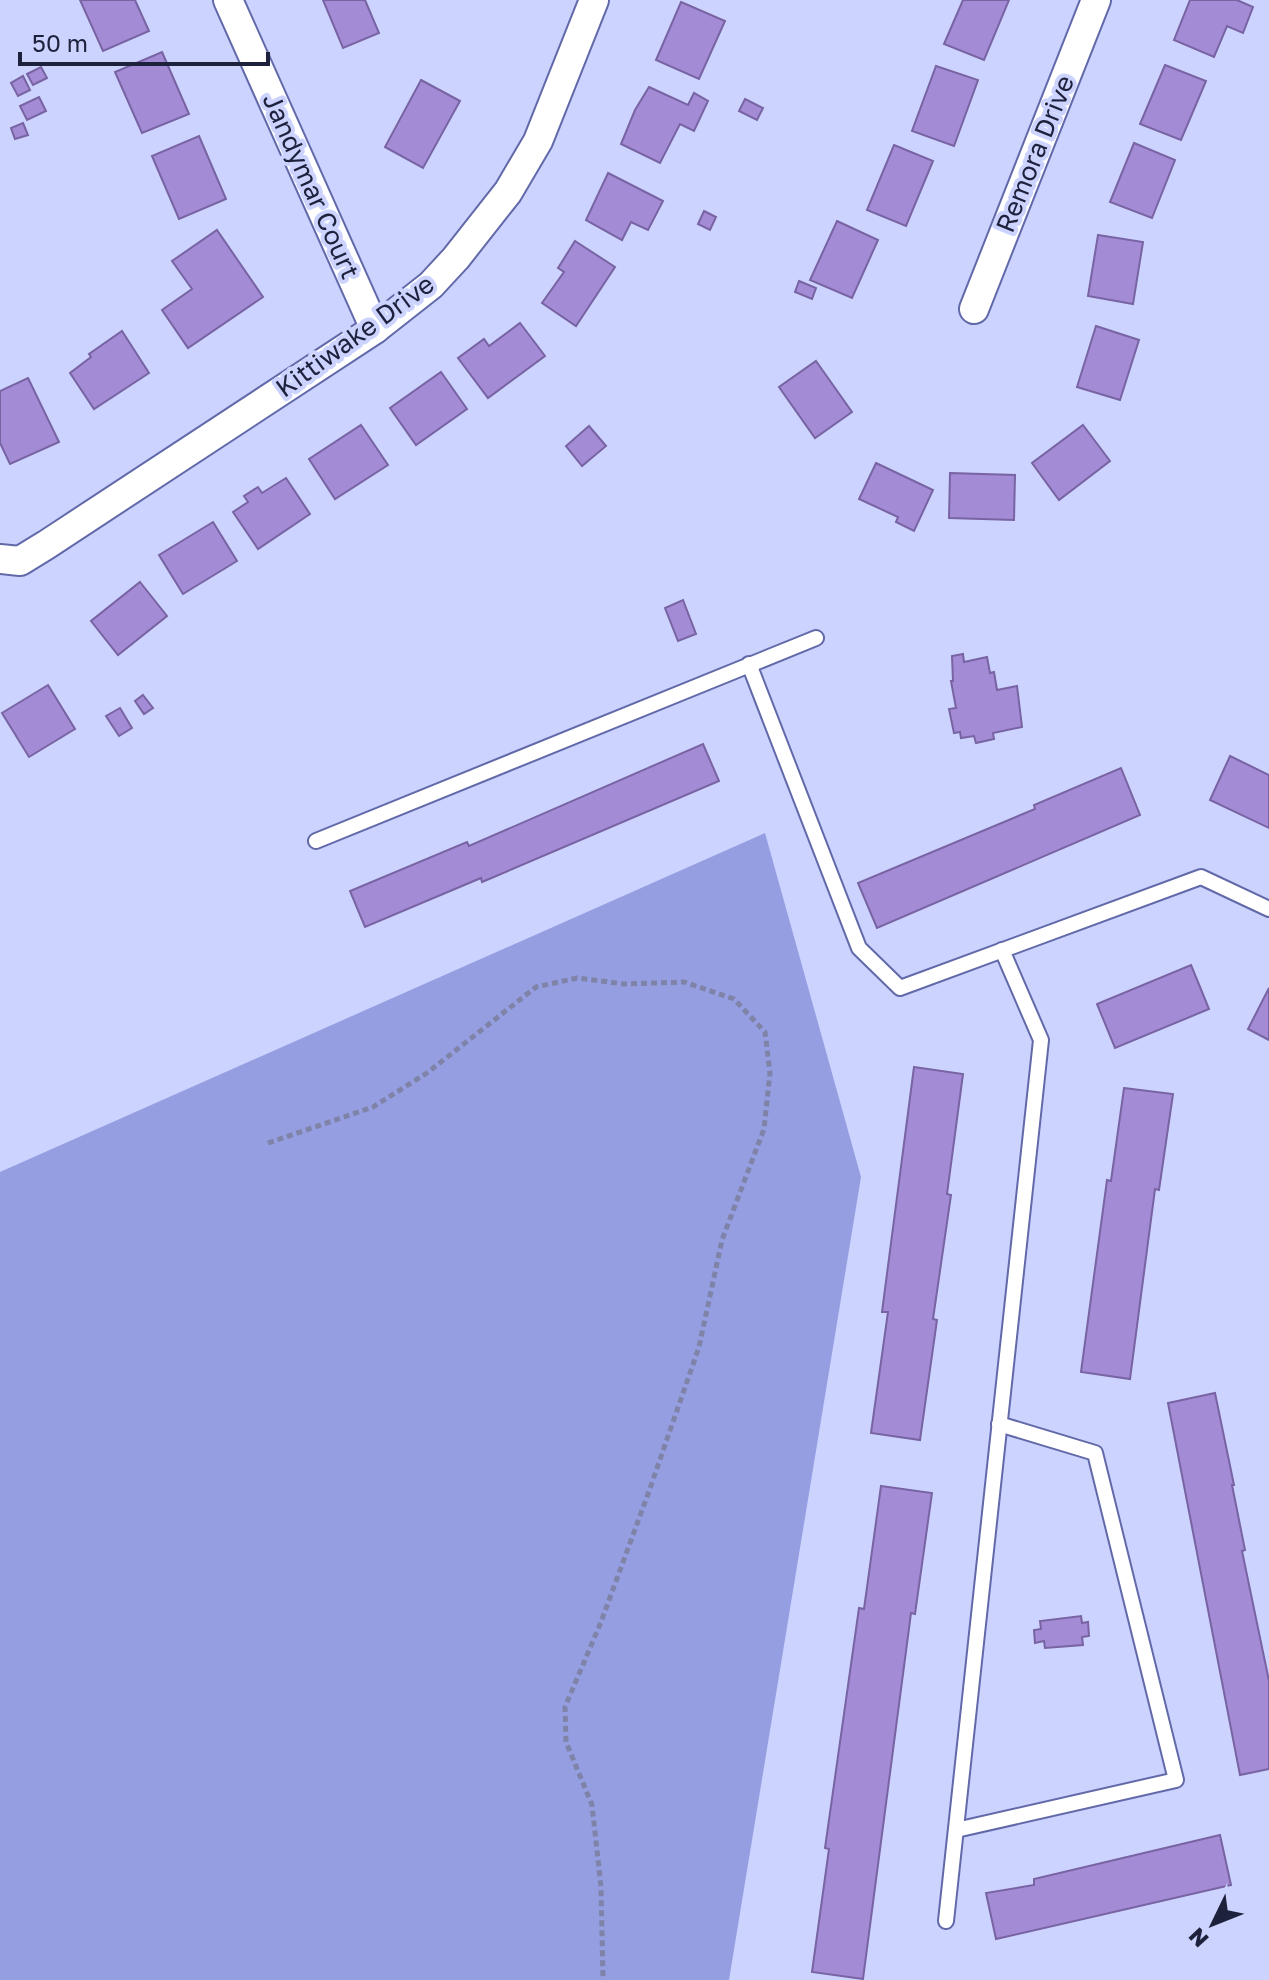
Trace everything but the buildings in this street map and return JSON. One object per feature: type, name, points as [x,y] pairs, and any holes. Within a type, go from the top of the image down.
[{"type":"street","name":"Jandymar Court","points":[[228,0],[375,329]]},
{"type":"street","name":"Kittiwake Drive","points":[[0,559],[20,561],[46,545],[375,329],[431,285],[508,192],[543,130],[594,0]]},
{"type":"street","name":"Remora Drive","points":[[974,309],[1096,0]]},
{"type":"lane","points":[[316,841],[816,638]]},
{"type":"lane","points":[[749,664],[859,948],[900,988],[1201,877],[1269,909]]},
{"type":"lane","points":[[946,1921],[1041,1040],[1002,950]]},
{"type":"lane","points":[[956,1830],[1176,1780],[1095,1453],[999,1424]]},
{"type":"path","points":[[268,1143],[373,1107],[427,1073],[536,987],[577,978],[624,984],[684,982],[734,999],[765,1032],[770,1073],[764,1129],[722,1240],[699,1347],[601,1622],[565,1707],[566,1742],[592,1805],[601,1887],[603,1980]]},
{"type":"shaded area","points":[[765,833],[861,1177],[729,1980],[0,1980],[0,1172]]}]
